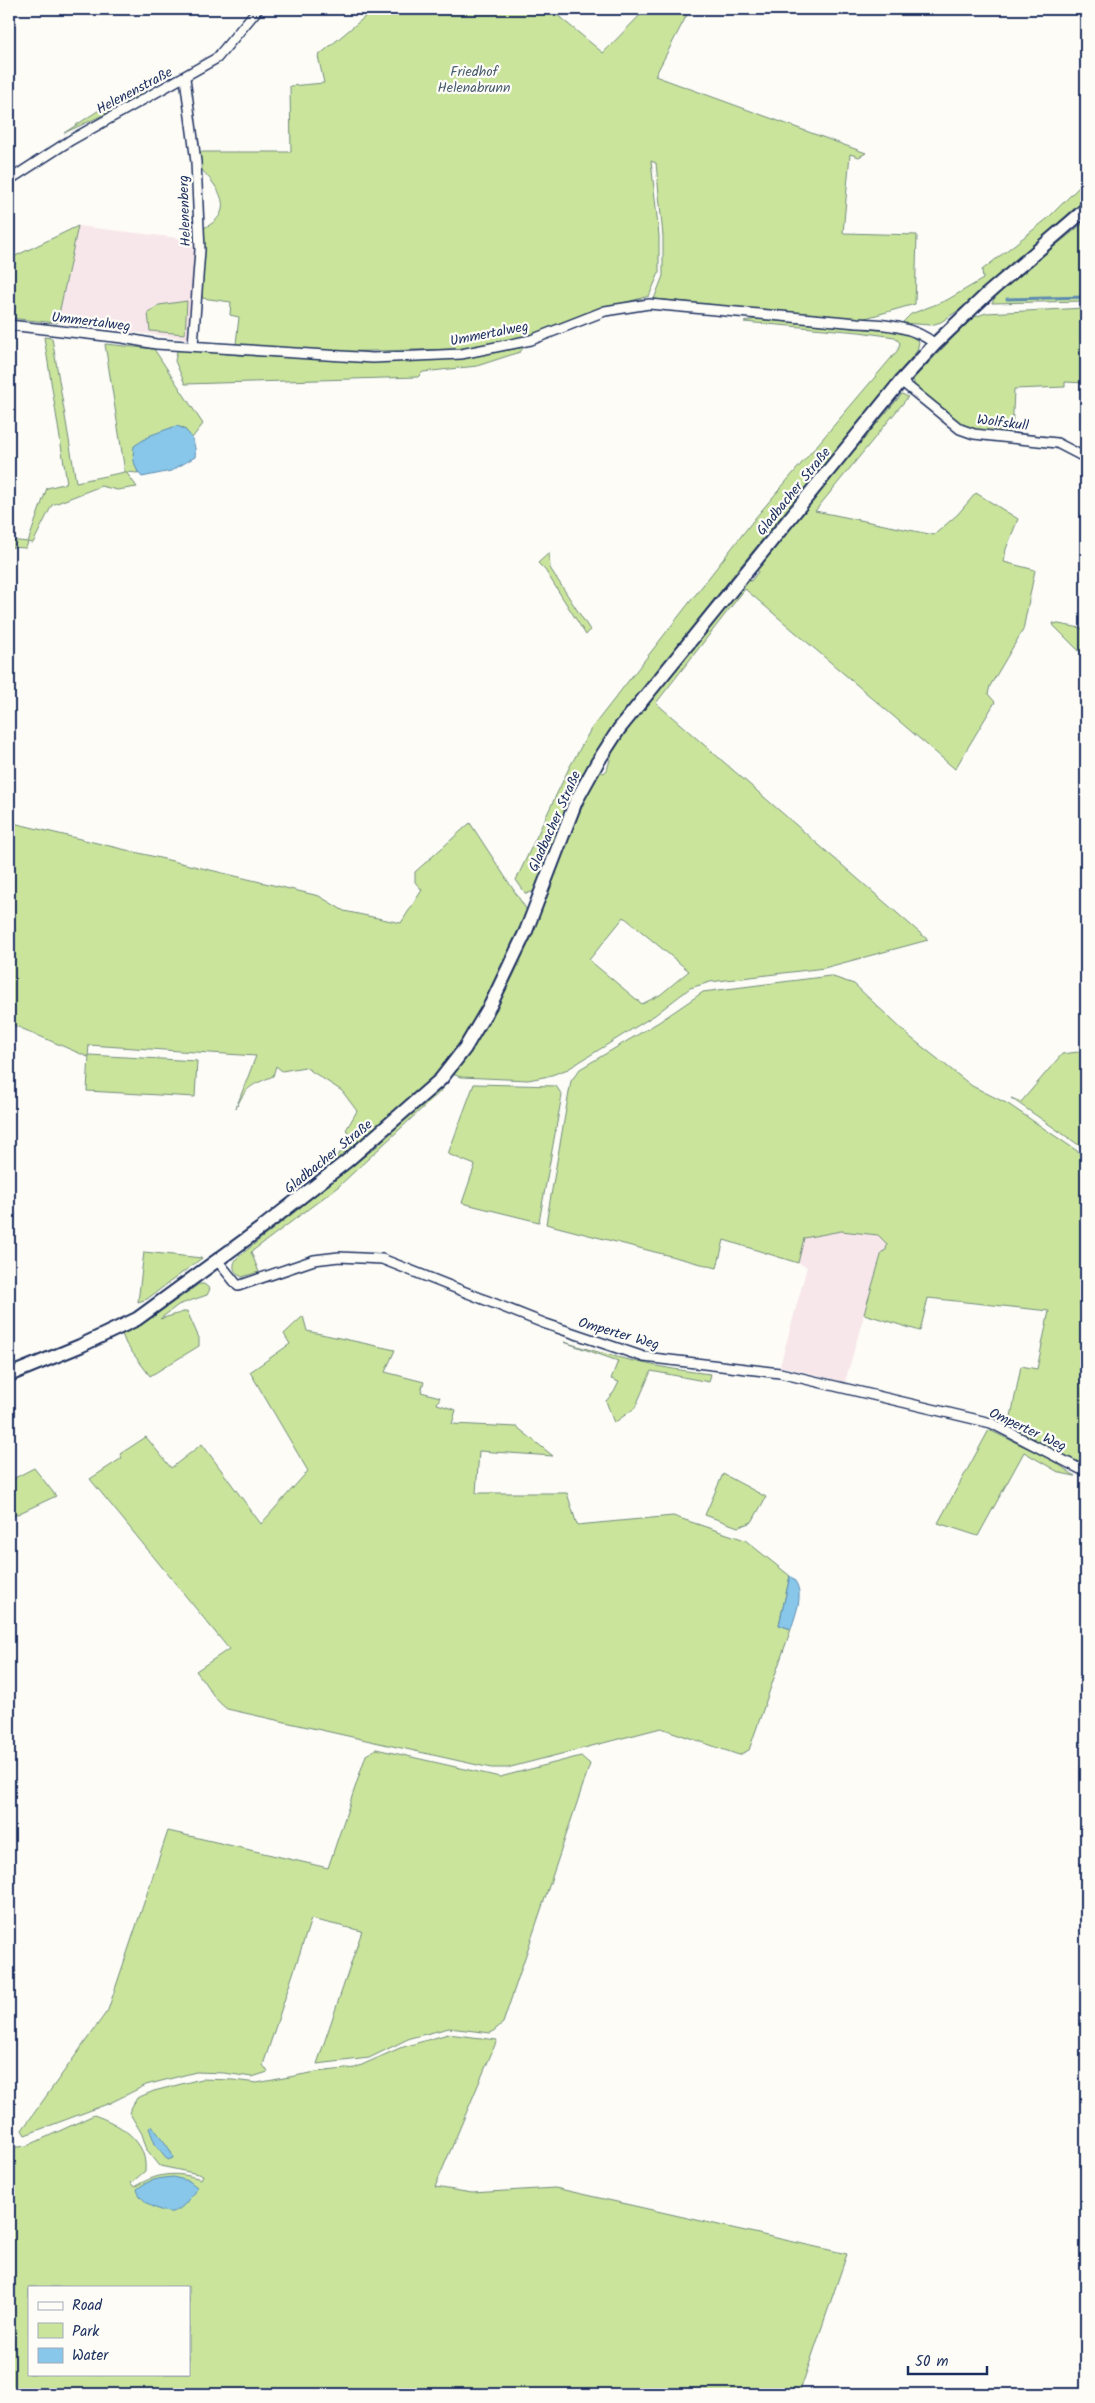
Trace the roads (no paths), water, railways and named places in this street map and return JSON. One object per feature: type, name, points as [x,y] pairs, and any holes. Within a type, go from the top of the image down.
[{"type":"main road","name":"Gladbacher Straße","points":[[9,1375],[105,1335],[137,1319],[347,1161],[440,1079],[465,1048],[491,1004],[526,931],[576,801],[614,736],[664,671],[901,381],[935,344],[986,295],[1086,209]]},
{"type":"street","name":"Helenenstraße","points":[[9,180],[71,140],[185,78],[217,58],[258,9]]},
{"type":"street","name":"Helenenberg","points":[[185,78],[196,162],[200,250],[192,344]]},
{"type":"street","name":"Ummertalweg","points":[[9,325],[156,344],[192,344],[242,350],[373,358],[461,354],[531,340],[605,311],[649,304],[857,323],[887,324],[927,337],[935,344]]},
{"type":"street","name":"Wolfskull","points":[[901,381],[960,429],[974,434],[1057,444],[1086,458]]},
{"type":"street","name":"Omperter Weg","points":[[217,1260],[238,1286],[314,1260],[339,1257],[382,1259],[546,1324],[644,1357],[780,1373],[991,1423],[1086,1472]]},
{"type":"water","points":[[176,426],[185,430],[192,438],[195,447],[195,457],[171,471],[142,477],[134,462],[134,446],[151,435]]},
{"type":"water","points":[[790,1576],[798,1587],[799,1594],[799,1601],[791,1629],[779,1625]]},
{"type":"water","points":[[152,2125],[170,2150],[173,2158],[168,2160],[155,2144],[149,2128]]},
{"type":"water","points":[[173,2177],[189,2181],[197,2187],[194,2194],[183,2206],[172,2212],[162,2211],[146,2202],[137,2189],[145,2183]]},
{"type":"waterway","points":[[1007,299],[1086,297]]},
{"type":"park label","name":"Friedhof Helenabrunn","points":[[474,79]]}]
